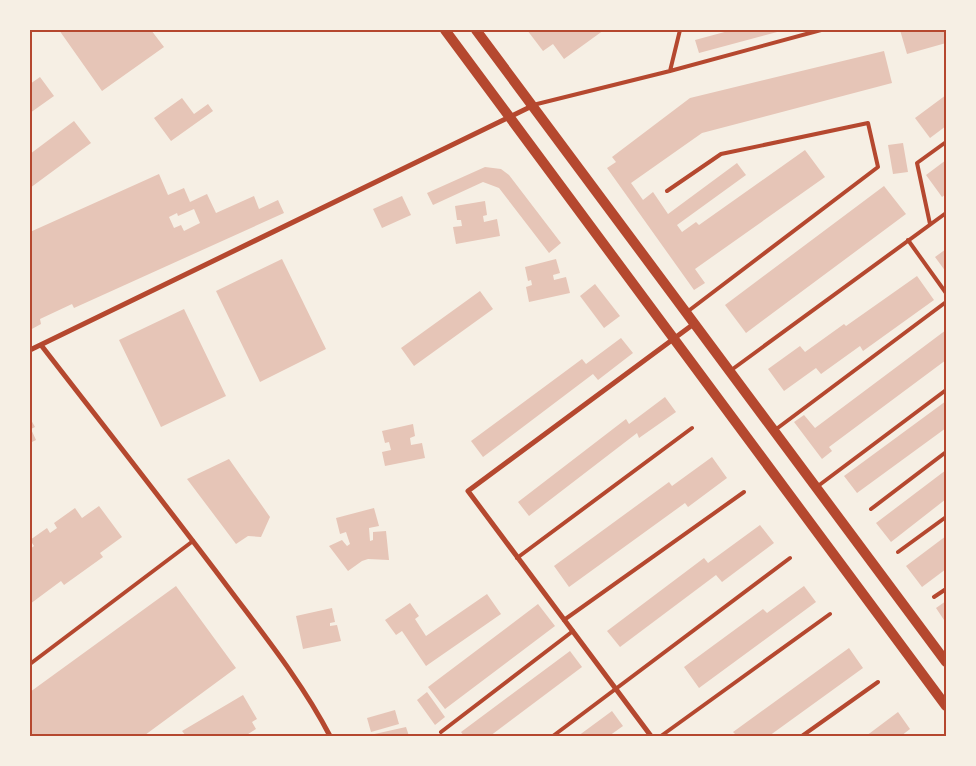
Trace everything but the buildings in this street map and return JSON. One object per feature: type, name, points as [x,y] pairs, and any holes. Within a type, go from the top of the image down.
[{"type":"main road","points":[[445,30],[946,706]]},
{"type":"main road","points":[[476,30],[946,662]]},
{"type":"street","points":[[30,350],[533,106]]},
{"type":"street","points":[[652,736],[468,491],[695,323]]},
{"type":"street","points":[[41,345],[193,541],[286,665],[321,718],[330,736]]},
{"type":"lane","points":[[670,71],[680,30]]},
{"type":"lane","points":[[533,106],[821,30]]},
{"type":"lane","points":[[667,191],[721,154],[868,123],[878,167],[686,312]]},
{"type":"lane","points":[[930,224],[917,163],[946,142]]},
{"type":"lane","points":[[730,371],[946,213]]},
{"type":"lane","points":[[908,240],[946,293]]},
{"type":"lane","points":[[774,431],[946,302]]},
{"type":"lane","points":[[816,487],[946,390]]},
{"type":"lane","points":[[518,558],[692,428]]},
{"type":"lane","points":[[871,509],[946,452]]},
{"type":"lane","points":[[564,620],[744,492]]},
{"type":"lane","points":[[898,552],[946,517]]},
{"type":"lane","points":[[30,664],[193,541]]},
{"type":"lane","points":[[553,736],[790,558]]},
{"type":"lane","points":[[934,597],[946,589]]},
{"type":"lane","points":[[661,736],[830,614]]},
{"type":"lane","points":[[441,732],[573,631]]},
{"type":"lane","points":[[802,736],[878,682]]}]
